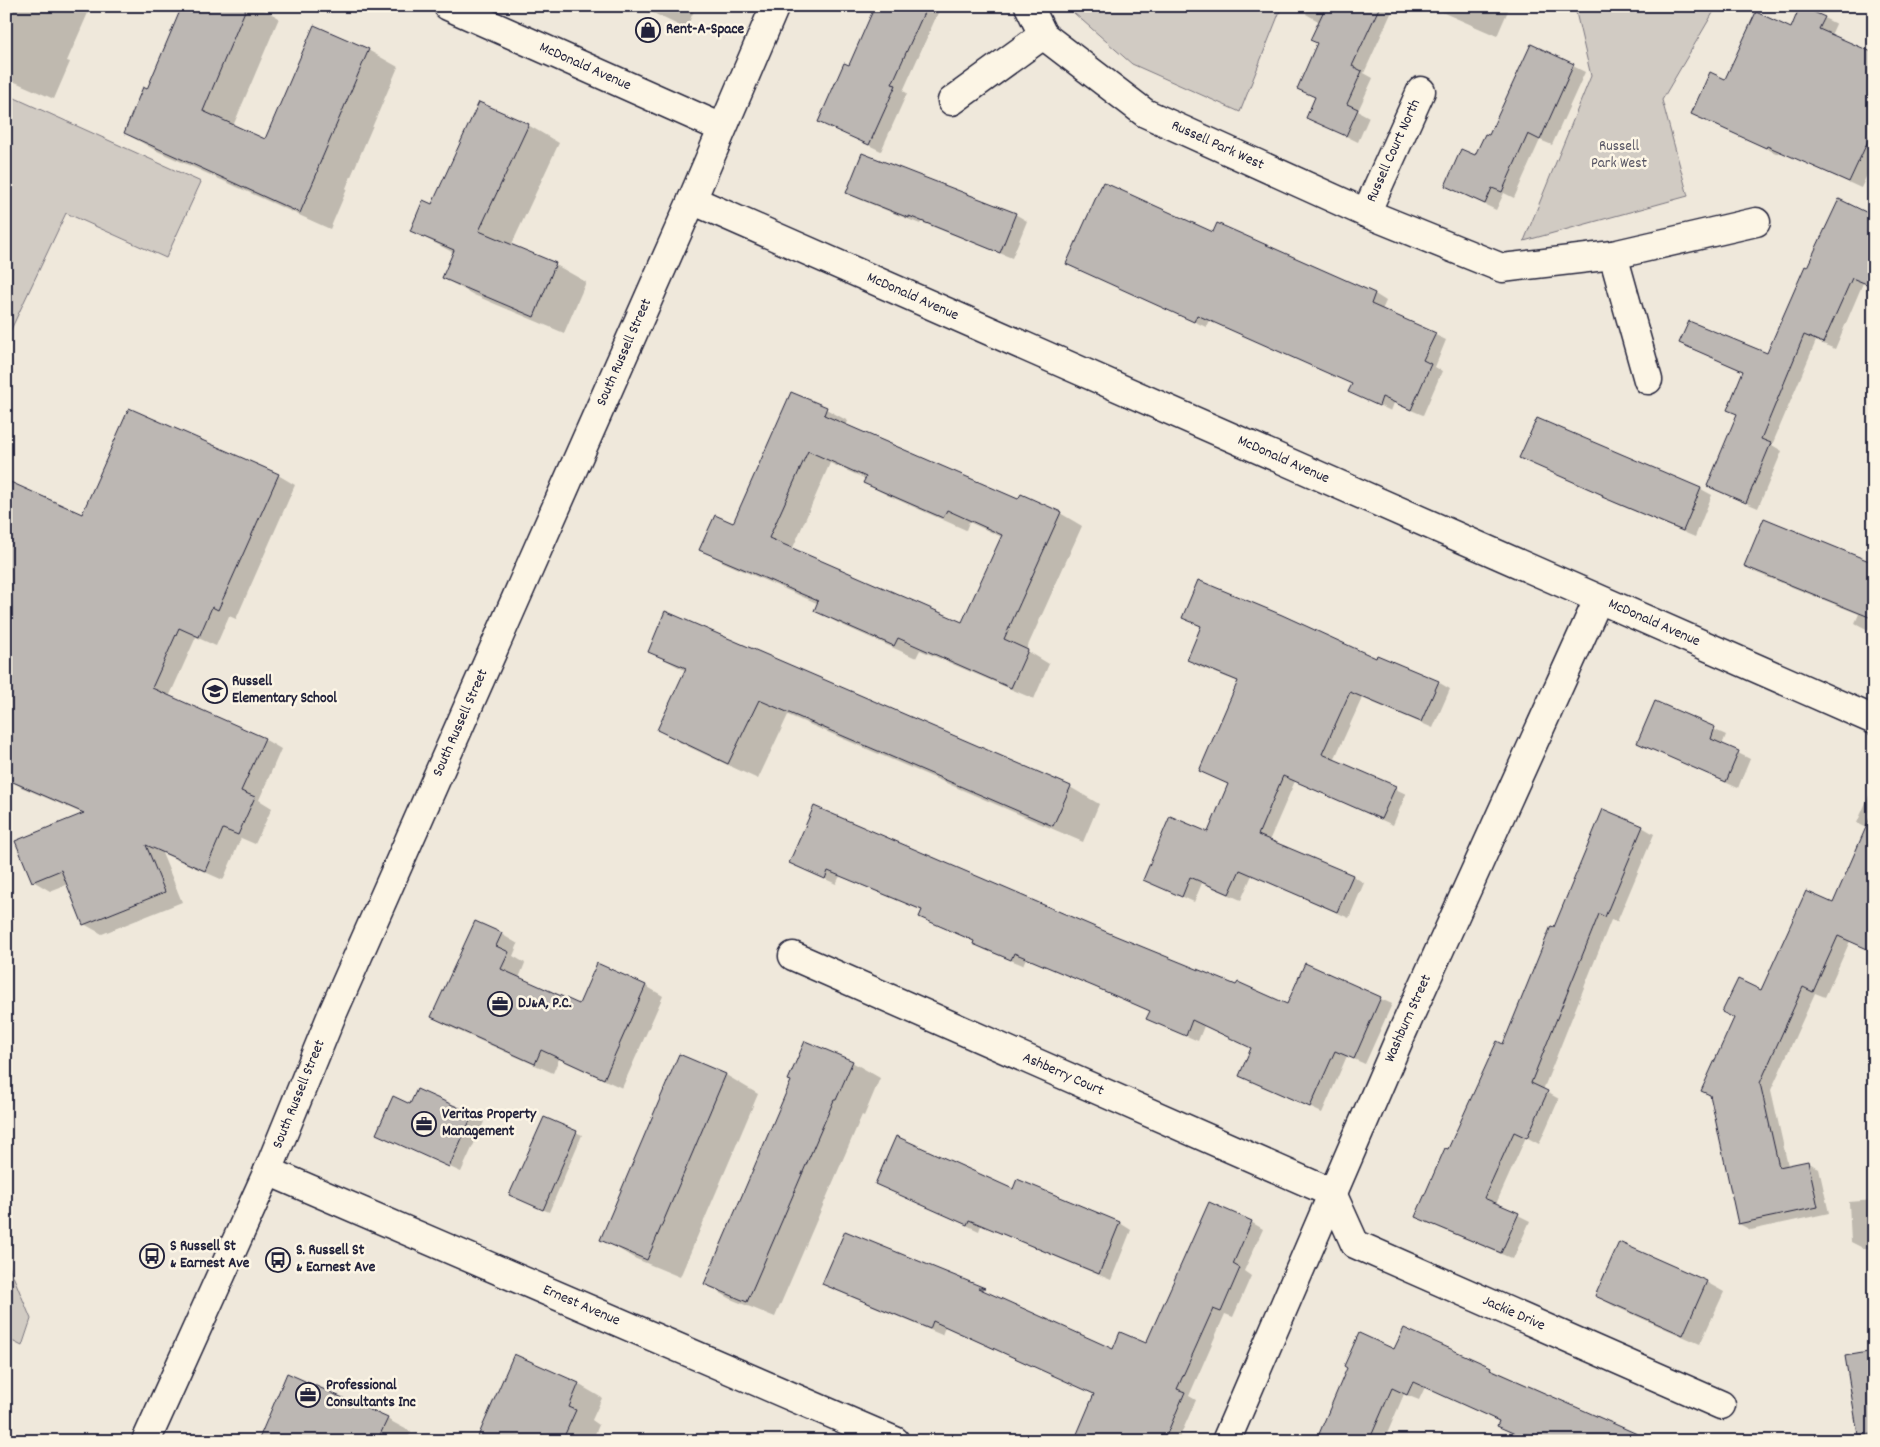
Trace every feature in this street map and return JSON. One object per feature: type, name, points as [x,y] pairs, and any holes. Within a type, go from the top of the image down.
[{"type":"street","name":"McDonald Avenue","points":[[448,6],[722,128]]},
{"type":"street","name":"South Russell Street","points":[[146,1441],[268,1171],[331,1017],[692,200],[775,6]]},
{"type":"street","name":"Russell Park West","points":[[1029,6],[1043,35],[1144,113],[1366,213],[1502,268],[1613,255],[1756,222]]},
{"type":"street","points":[[952,101],[1043,35]]},
{"type":"street","name":"Russell Court North","points":[[1366,213],[1421,91]]},
{"type":"street","name":"McDonald Avenue","points":[[692,200],[1874,720]]},
{"type":"street","points":[[1613,255],[1648,380]]},
{"type":"street","name":"Washburn Street","points":[[1226,1441],[1412,1011],[1598,600]]},
{"type":"street","name":"Ashberry Court","points":[[793,956],[1332,1193]]},
{"type":"street","name":"Ernest Avenue","points":[[268,1171],[895,1441]]},
{"type":"street","name":"Jackie Drive","points":[[1332,1193],[1355,1244],[1721,1405]]},
{"type":"green space","points":[[1066,6],[1282,6],[1240,112],[1132,64]]},
{"type":"green space","name":"Russell Park West","points":[[1571,6],[1717,6],[1662,100],[1688,196],[1524,241],[1591,76],[1575,8]]},
{"type":"green space","points":[[6,94],[201,182],[166,258],[66,213],[6,340]]},
{"type":"green space","points":[[6,1259],[31,1319],[22,1346],[12,1341],[6,1353]]},
{"type":"building","points":[[182,6],[247,6],[203,111],[265,139],[314,25],[369,49],[300,213],[124,133],[143,87],[147,89]]},
{"type":"building","points":[[875,6],[927,6],[892,84],[896,85],[869,145],[818,122],[844,63],[849,65]]},
{"type":"building","points":[[1326,6],[1380,6],[1352,66],[1362,71],[1347,104],[1358,109],[1346,136],[1306,118],[1315,97],[1297,89],[1317,43],[1310,40]]},
{"type":"building","points":[[1800,6],[1825,17],[1819,29],[1874,53],[1874,128],[1849,182],[1767,146],[1766,148],[1691,114],[1710,72],[1725,79],[1756,12],[1791,28]]},
{"type":"building","points":[[1531,44],[1574,64],[1540,140],[1528,134],[1502,192],[1492,188],[1485,204],[1445,186],[1461,149],[1475,155],[1485,134],[1489,135]]},
{"type":"building","points":[[479,102],[529,124],[479,231],[556,263],[534,317],[442,278],[454,250],[410,231],[423,200],[432,204]]},
{"type":"building","points":[[862,153],[1016,213],[1000,253],[846,193]]},
{"type":"building","points":[[1103,182],[1213,232],[1217,223],[1375,293],[1371,304],[1436,333],[1423,360],[1431,364],[1411,410],[1382,397],[1379,406],[1348,392],[1352,384],[1197,315],[1194,322],[1066,264]]},
{"type":"building","points":[[1839,199],[1874,216],[1874,287],[1852,278],[1823,343],[1804,335],[1761,439],[1771,443],[1746,503],[1707,486],[1737,414],[1727,410],[1743,371],[1679,343],[1689,321],[1767,353],[1805,266],[1807,267]]},
{"type":"building","points":[[791,392],[827,407],[824,415],[1018,499],[1021,494],[1061,512],[1004,639],[1028,650],[1011,688],[898,638],[894,646],[814,611],[818,601],[699,550],[715,515],[733,523]],"holes":[[[808,451],[866,477],[863,483],[943,518],[947,510],[1002,535],[962,622],[769,538]]]},
{"type":"building","points":[[129,408],[279,474],[218,610],[212,607],[199,637],[179,628],[152,688],[265,738],[241,791],[255,797],[238,835],[223,829],[205,871],[146,845],[165,892],[83,925],[61,870],[32,882],[15,841],[84,813],[6,779],[6,480],[82,514]]},
{"type":"building","points":[[1537,418],[1701,488],[1683,531],[1602,497],[1603,495],[1519,458]]},
{"type":"building","points":[[1764,518],[1874,563],[1874,619],[1744,566]]},
{"type":"building","points":[[1198,580],[1282,615],[1376,658],[1377,655],[1439,681],[1421,722],[1350,692],[1322,754],[1396,786],[1381,819],[1283,776],[1258,835],[1353,875],[1337,912],[1240,870],[1229,894],[1190,877],[1182,897],[1143,880],[1170,816],[1208,832],[1228,784],[1199,771],[1238,681],[1187,660],[1201,626],[1182,618]]},
{"type":"building","points":[[665,611],[1071,786],[1053,826],[759,700],[728,764],[657,730],[686,668],[648,652]]},
{"type":"building","points":[[1655,701],[1715,727],[1711,739],[1739,751],[1726,782],[1637,743]]},
{"type":"building","points":[[814,806],[1116,936],[1236,985],[1238,982],[1287,1004],[1305,963],[1381,997],[1354,1059],[1335,1051],[1310,1107],[1239,1076],[1251,1048],[1192,1020],[1186,1036],[1146,1019],[1150,1011],[1095,987],[1014,953],[1011,960],[973,944],[974,941],[919,917],[922,910],[828,871],[825,879],[789,863]]},
{"type":"building","points":[[1603,809],[1643,826],[1605,917],[1599,914],[1531,1083],[1548,1091],[1527,1138],[1514,1132],[1484,1198],[1519,1213],[1501,1253],[1415,1217],[1445,1148],[1448,1149],[1497,1041],[1503,1044],[1551,926],[1554,927]]},
{"type":"building","points":[[1874,809],[1874,952],[1838,936],[1813,992],[1803,987],[1760,1083],[1779,1167],[1808,1161],[1818,1207],[1738,1224],[1710,1095],[1701,1091],[1734,1018],[1722,1012],[1738,979],[1761,990],[1806,891],[1833,903]]},
{"type":"building","name":"DJ&A, P.C.","points":[[475,921],[502,933],[496,946],[509,952],[501,969],[579,1004],[597,963],[646,985],[604,1079],[541,1050],[535,1064],[431,1017]]},
{"type":"building","points":[[805,1041],[853,1061],[836,1100],[834,1100],[747,1302],[704,1284],[791,1081],[788,1080]]},
{"type":"building","points":[[679,1054],[726,1074],[647,1260],[600,1240]]},
{"type":"building","name":"Veritas Property Management","points":[[417,1089],[473,1114],[449,1167],[376,1134],[393,1096],[410,1104]]},
{"type":"building","points":[[544,1117],[577,1131],[543,1210],[509,1195]]},
{"type":"building","points":[[896,1136],[1013,1189],[1017,1179],[1120,1222],[1099,1274],[969,1220],[967,1225],[875,1184]]},
{"type":"building","points":[[1209,1202],[1252,1221],[1233,1264],[1240,1268],[1221,1312],[1213,1309],[1177,1389],[1185,1392],[1164,1441],[1074,1441],[1094,1394],[933,1321],[930,1329],[822,1284],[845,1231],[985,1288],[978,1288],[1113,1349],[1120,1332],[1146,1343]]},
{"type":"building","points":[[1619,1242],[1707,1281],[1683,1335],[1595,1296]]},
{"type":"building","points":[[1404,1328],[1491,1367],[1490,1369],[1653,1441],[1531,1441],[1497,1426],[1499,1421],[1413,1382],[1407,1395],[1392,1388],[1369,1441],[1316,1441],[1347,1368],[1344,1366],[1359,1333],[1394,1349]]},
{"type":"building","points":[[1874,1351],[1874,1434],[1858,1435],[1845,1356]]},
{"type":"building","points":[[514,1354],[579,1383],[569,1407],[576,1410],[562,1441],[476,1441]]},
{"type":"building","name":"Professional Consultants Inc","points":[[287,1373],[388,1418],[377,1441],[258,1441]]},
{"type":"place","name":"Rent-A-Space","points":[[648,30]]},
{"type":"place","name":"Russell Elementary School","points":[[215,691]]},
{"type":"place","name":"DJ&A, P.C.","points":[[500,1004]]},
{"type":"place","name":"Veritas Property Management","points":[[424,1124]]},
{"type":"place","name":"S Russell St & Earnest Ave","points":[[152,1256]]},
{"type":"place","name":"S. Russell St & Earnest Ave","points":[[278,1260]]},
{"type":"place","name":"Professional Consultants Inc","points":[[308,1395]]}]
